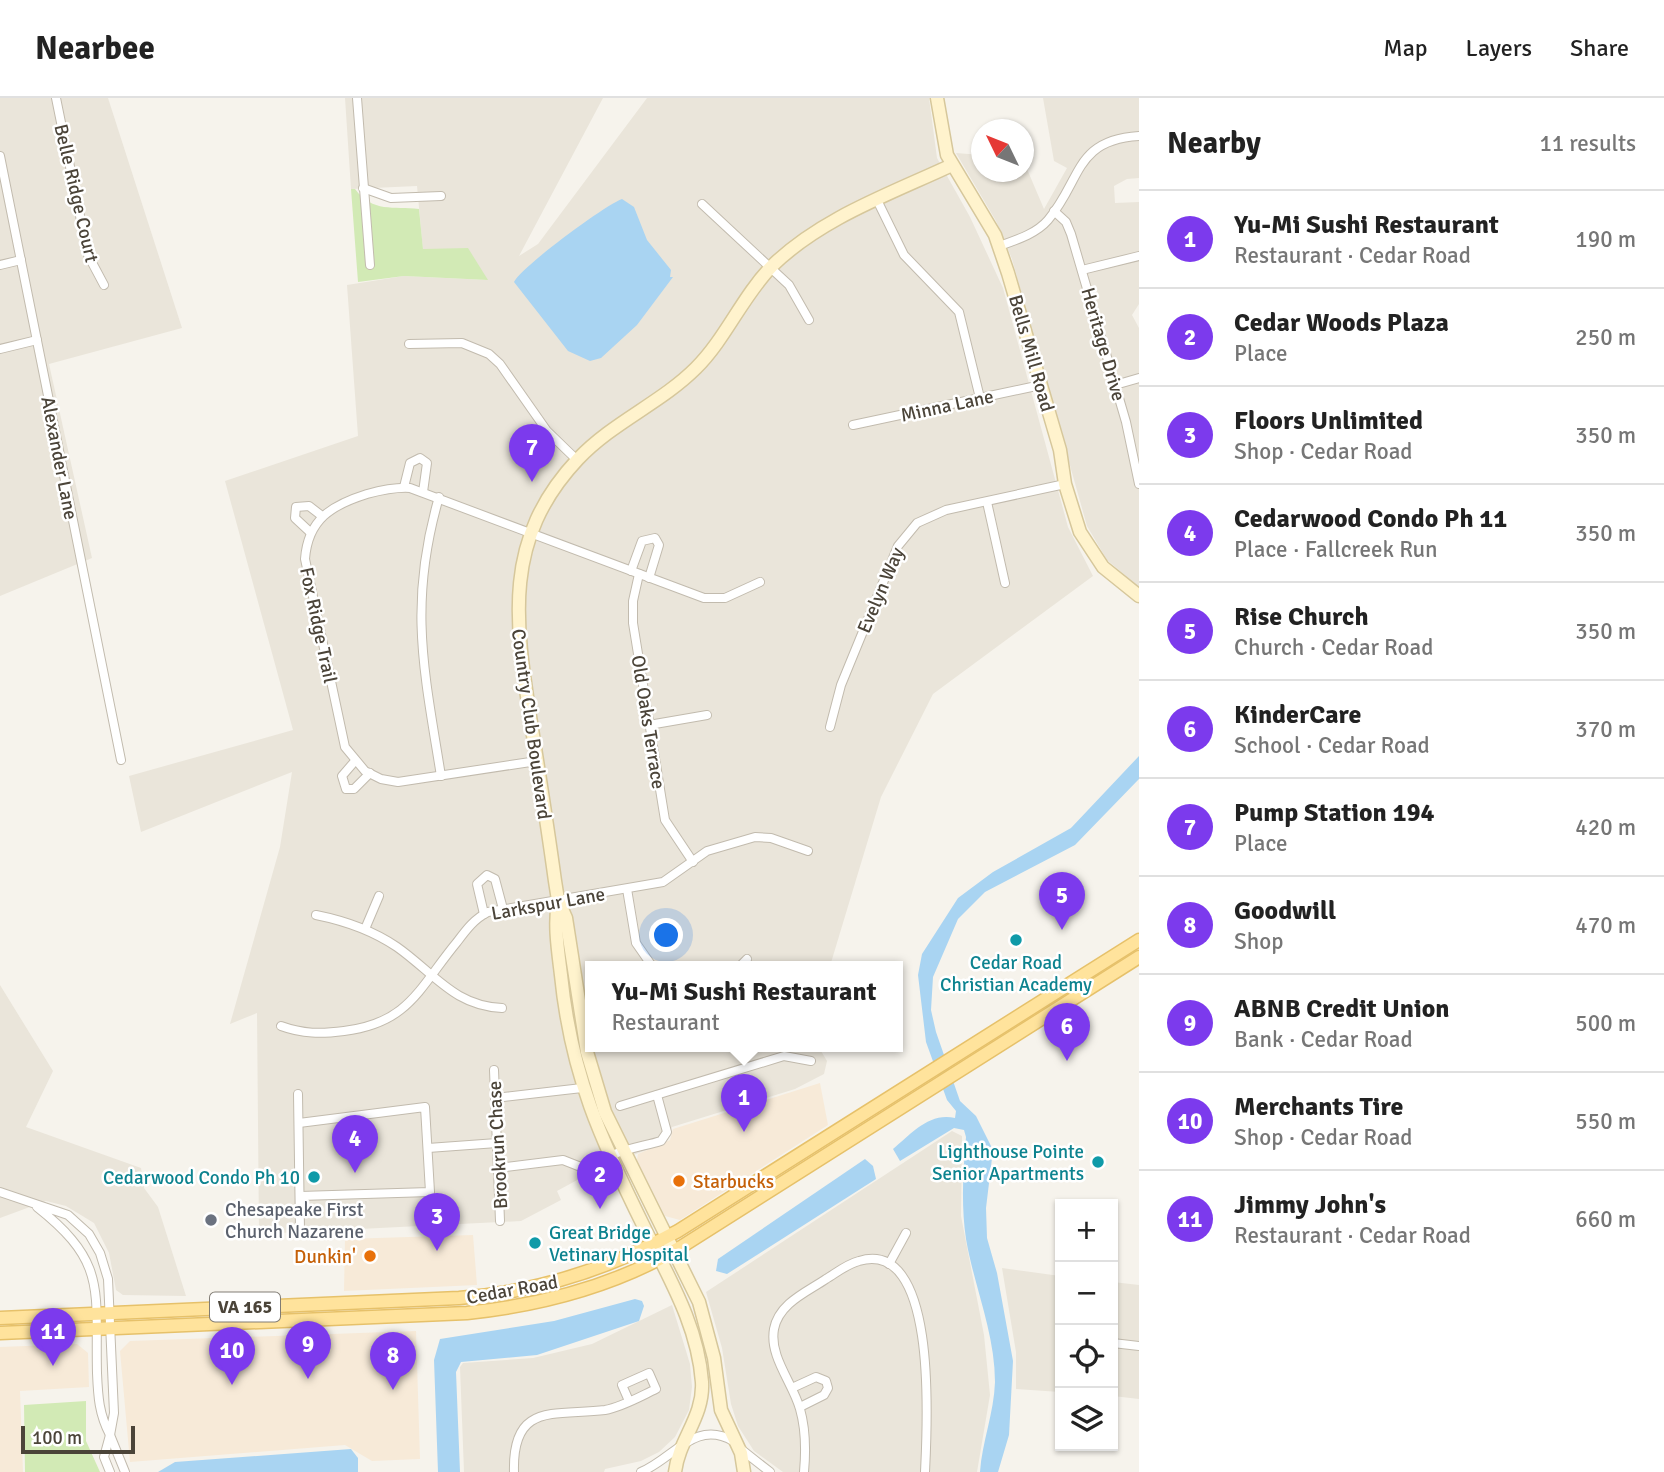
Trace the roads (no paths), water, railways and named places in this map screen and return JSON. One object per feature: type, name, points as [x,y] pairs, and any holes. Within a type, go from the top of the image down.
[{"type":"main road","name":"Cedar Road","points":[[0,1318],[486,1296],[568,1279],[666,1238],[925,1074],[1138,948]]},
{"type":"main road","name":"Cedar Road","points":[[0,1333],[495,1310],[576,1293],[673,1252],[958,1071],[1138,948]]},
{"type":"street","name":"Belle Ridge Court","points":[[55,98],[88,255],[104,285]]},
{"type":"street","points":[[357,98],[370,265]]},
{"type":"street","name":"Bells Mill Road","points":[[937,98],[945,148],[951,165],[999,246],[1060,450],[1065,484],[1080,532],[1095,559],[1116,581],[1139,596]]},
{"type":"street","points":[[999,246],[1040,227],[1054,211],[1078,167],[1094,149],[1112,140],[1139,136]]},
{"type":"street","name":"Alexander Lane","points":[[0,156],[121,760]]},
{"type":"street","name":"Country Club Boulevard","points":[[585,1034],[566,918],[558,900],[517,620],[520,576],[532,533],[546,502],[577,460],[612,429],[694,370],[719,341],[771,268],[811,234],[951,165]]},
{"type":"street","points":[[363,188],[391,198],[441,196]]},
{"type":"street","points":[[877,200],[904,255],[959,312],[981,398]]},
{"type":"street","points":[[702,204],[794,290],[809,320]]},
{"type":"street","name":"Heritage Drive","points":[[1054,211],[1068,226],[1082,270],[1115,385],[1139,484]]},
{"type":"street","points":[[1082,270],[1139,256]]},
{"type":"street","points":[[0,265],[21,260]]},
{"type":"street","points":[[0,349],[37,340]]},
{"type":"street","points":[[409,344],[461,343],[489,354],[500,364],[547,431],[577,460]]},
{"type":"street","points":[[1115,385],[1139,378]]},
{"type":"street","name":"Minna Lane","points":[[853,425],[1041,385]]},
{"type":"street","points":[[404,487],[410,463],[419,458],[428,468],[422,492]]},
{"type":"street","name":"Evelyn Way","points":[[830,727],[841,685],[902,539],[929,516],[1065,484]]},
{"type":"street","points":[[322,516],[309,506],[296,507],[295,518],[310,532],[322,516],[345,501],[404,487],[649,578],[714,599],[760,582]]},
{"type":"street","points":[[439,498],[424,555],[419,614],[421,647],[441,776]]},
{"type":"street","points":[[987,502],[1005,583]]},
{"type":"street","name":"Fox Ridge Trail","points":[[310,532],[305,559],[342,735],[355,761],[370,773],[398,782],[537,761]]},
{"type":"street","name":"Old Oaks Terrace","points":[[649,578],[659,545],[655,538],[642,541],[635,572],[633,623],[665,820],[693,862]]},
{"type":"street","points":[[649,725],[707,715]]},
{"type":"street","points":[[355,761],[342,776],[341,783],[346,789],[354,789],[370,773]]},
{"type":"street","name":"Larkspur Lane","points":[[281,1026],[316,1034],[375,1026],[402,1010],[472,923],[484,914],[663,883],[707,851],[759,836],[808,851]]},
{"type":"street","points":[[484,914],[477,884],[487,875],[497,884],[503,909]]},
{"type":"street","points":[[626,889],[636,943],[648,961]]},
{"type":"street","points":[[365,929],[379,896]]},
{"type":"street","name":"Country Club Boulevard","points":[[558,900],[555,919],[565,1012],[582,1088],[616,1154],[666,1238],[705,1321],[721,1410],[744,1472]]},
{"type":"street","points":[[316,915],[365,929],[398,948],[470,1004],[502,1008]]},
{"type":"street","name":"Country Club Boulevard","points":[[588,1052],[616,1154],[653,1245],[689,1321],[702,1383],[698,1416],[685,1441],[675,1472]]},
{"type":"street","points":[[620,1106],[784,1056],[811,1061]]},
{"type":"street","name":"Brookrun Chase","points":[[494,1070],[500,1221]]},
{"type":"street","points":[[495,1098],[582,1088]]},
{"type":"street","points":[[298,1094],[300,1230]]},
{"type":"street","points":[[498,1168],[563,1160],[591,1171],[597,1162],[665,1137],[666,1127],[657,1095]]},
{"type":"street","points":[[299,1123],[425,1107],[430,1192],[300,1196]]},
{"type":"street","points":[[428,1148],[497,1143]]},
{"type":"street","points":[[0,1192],[37,1207],[68,1215],[89,1234],[105,1265],[114,1413],[104,1457],[110,1472]]},
{"type":"street","points":[[37,1207],[59,1225],[86,1257],[95,1289],[98,1413],[125,1472]]},
{"type":"street","points":[[889,1264],[906,1233]]},
{"type":"street","points":[[804,1472],[806,1437],[800,1407],[773,1340],[776,1322],[783,1309],[858,1261],[875,1260],[889,1264],[904,1275],[911,1288],[926,1372],[925,1472]]},
{"type":"street","points":[[1118,1344],[1139,1346]]},
{"type":"street","points":[[792,1388],[816,1377],[826,1381],[828,1388],[824,1395],[800,1407]]},
{"type":"street","points":[[514,1472],[515,1444],[531,1421],[552,1412],[606,1410],[629,1401]]},
{"type":"street","points":[[641,1472],[662,1462],[685,1441],[694,1436],[709,1434],[725,1436],[735,1442],[770,1472]]},
{"type":"water","points":[[622,199],[634,207],[647,240],[671,270],[670,277],[673,277],[637,325],[601,358],[590,361],[568,351],[514,282],[531,264],[564,238]]},
{"type":"water","points":[[1139,756],[1139,779],[1075,845],[985,892],[958,919],[933,977],[931,1010],[936,1032],[960,1101],[976,1116],[993,1150],[986,1208],[987,1238],[997,1273],[1013,1361],[1009,1435],[998,1472],[980,1472],[995,1382],[992,1346],[964,1226],[966,1137],[964,1130],[954,1128],[900,1161],[893,1149],[929,1121],[955,1118],[956,1111],[947,1100],[926,1042],[918,975],[922,954],[958,898],[993,872],[1071,828]]},
{"type":"water","points":[[865,1159],[873,1166],[876,1179],[727,1274],[716,1271],[718,1259]]},
{"type":"water","points":[[635,1299],[642,1301],[644,1306],[639,1321],[537,1355],[461,1362],[456,1372],[460,1472],[438,1472],[434,1360],[440,1339],[554,1321]]},
{"type":"water","points":[[351,1449],[358,1458],[358,1472],[158,1472],[175,1462]]},
{"type":"place","name":"Pump Station 194","points":[[532,482]]},
{"type":"place","name":"Rise Church","points":[[1062,930]]},
{"type":"place","name":"Cedar Road Christian Academy","points":[[1016,940]]},
{"type":"place","name":"KinderCare","points":[[1067,1061]]},
{"type":"place","name":"Yu-Mi Sushi Restaurant","points":[[744,1132]]},
{"type":"place","name":"Lighthouse Pointe Senior Apartments","points":[[1098,1162]]},
{"type":"place","name":"Cedarwood Condo Ph 11","points":[[355,1173]]},
{"type":"place","name":"Cedarwood Condo Ph 10","points":[[314,1177]]},
{"type":"place","name":"Starbucks","points":[[679,1181]]},
{"type":"place","name":"Cedar Woods Plaza","points":[[600,1209]]},
{"type":"place","name":"Chesapeake First Church Nazarene","points":[[211,1220]]},
{"type":"place","name":"Great Bridge Vetinary Hospital","points":[[535,1243]]},
{"type":"place","name":"Floors Unlimited","points":[[437,1251]]},
{"type":"place","name":"Dunkin'","points":[[370,1256]]},
{"type":"place","name":"Jimmy John's","points":[[53,1366]]},
{"type":"place","name":"ABNB Credit Union","points":[[308,1379]]},
{"type":"place","name":"Merchants Tire","points":[[232,1385]]},
{"type":"place","name":"Goodwill","points":[[393,1390]]}]
